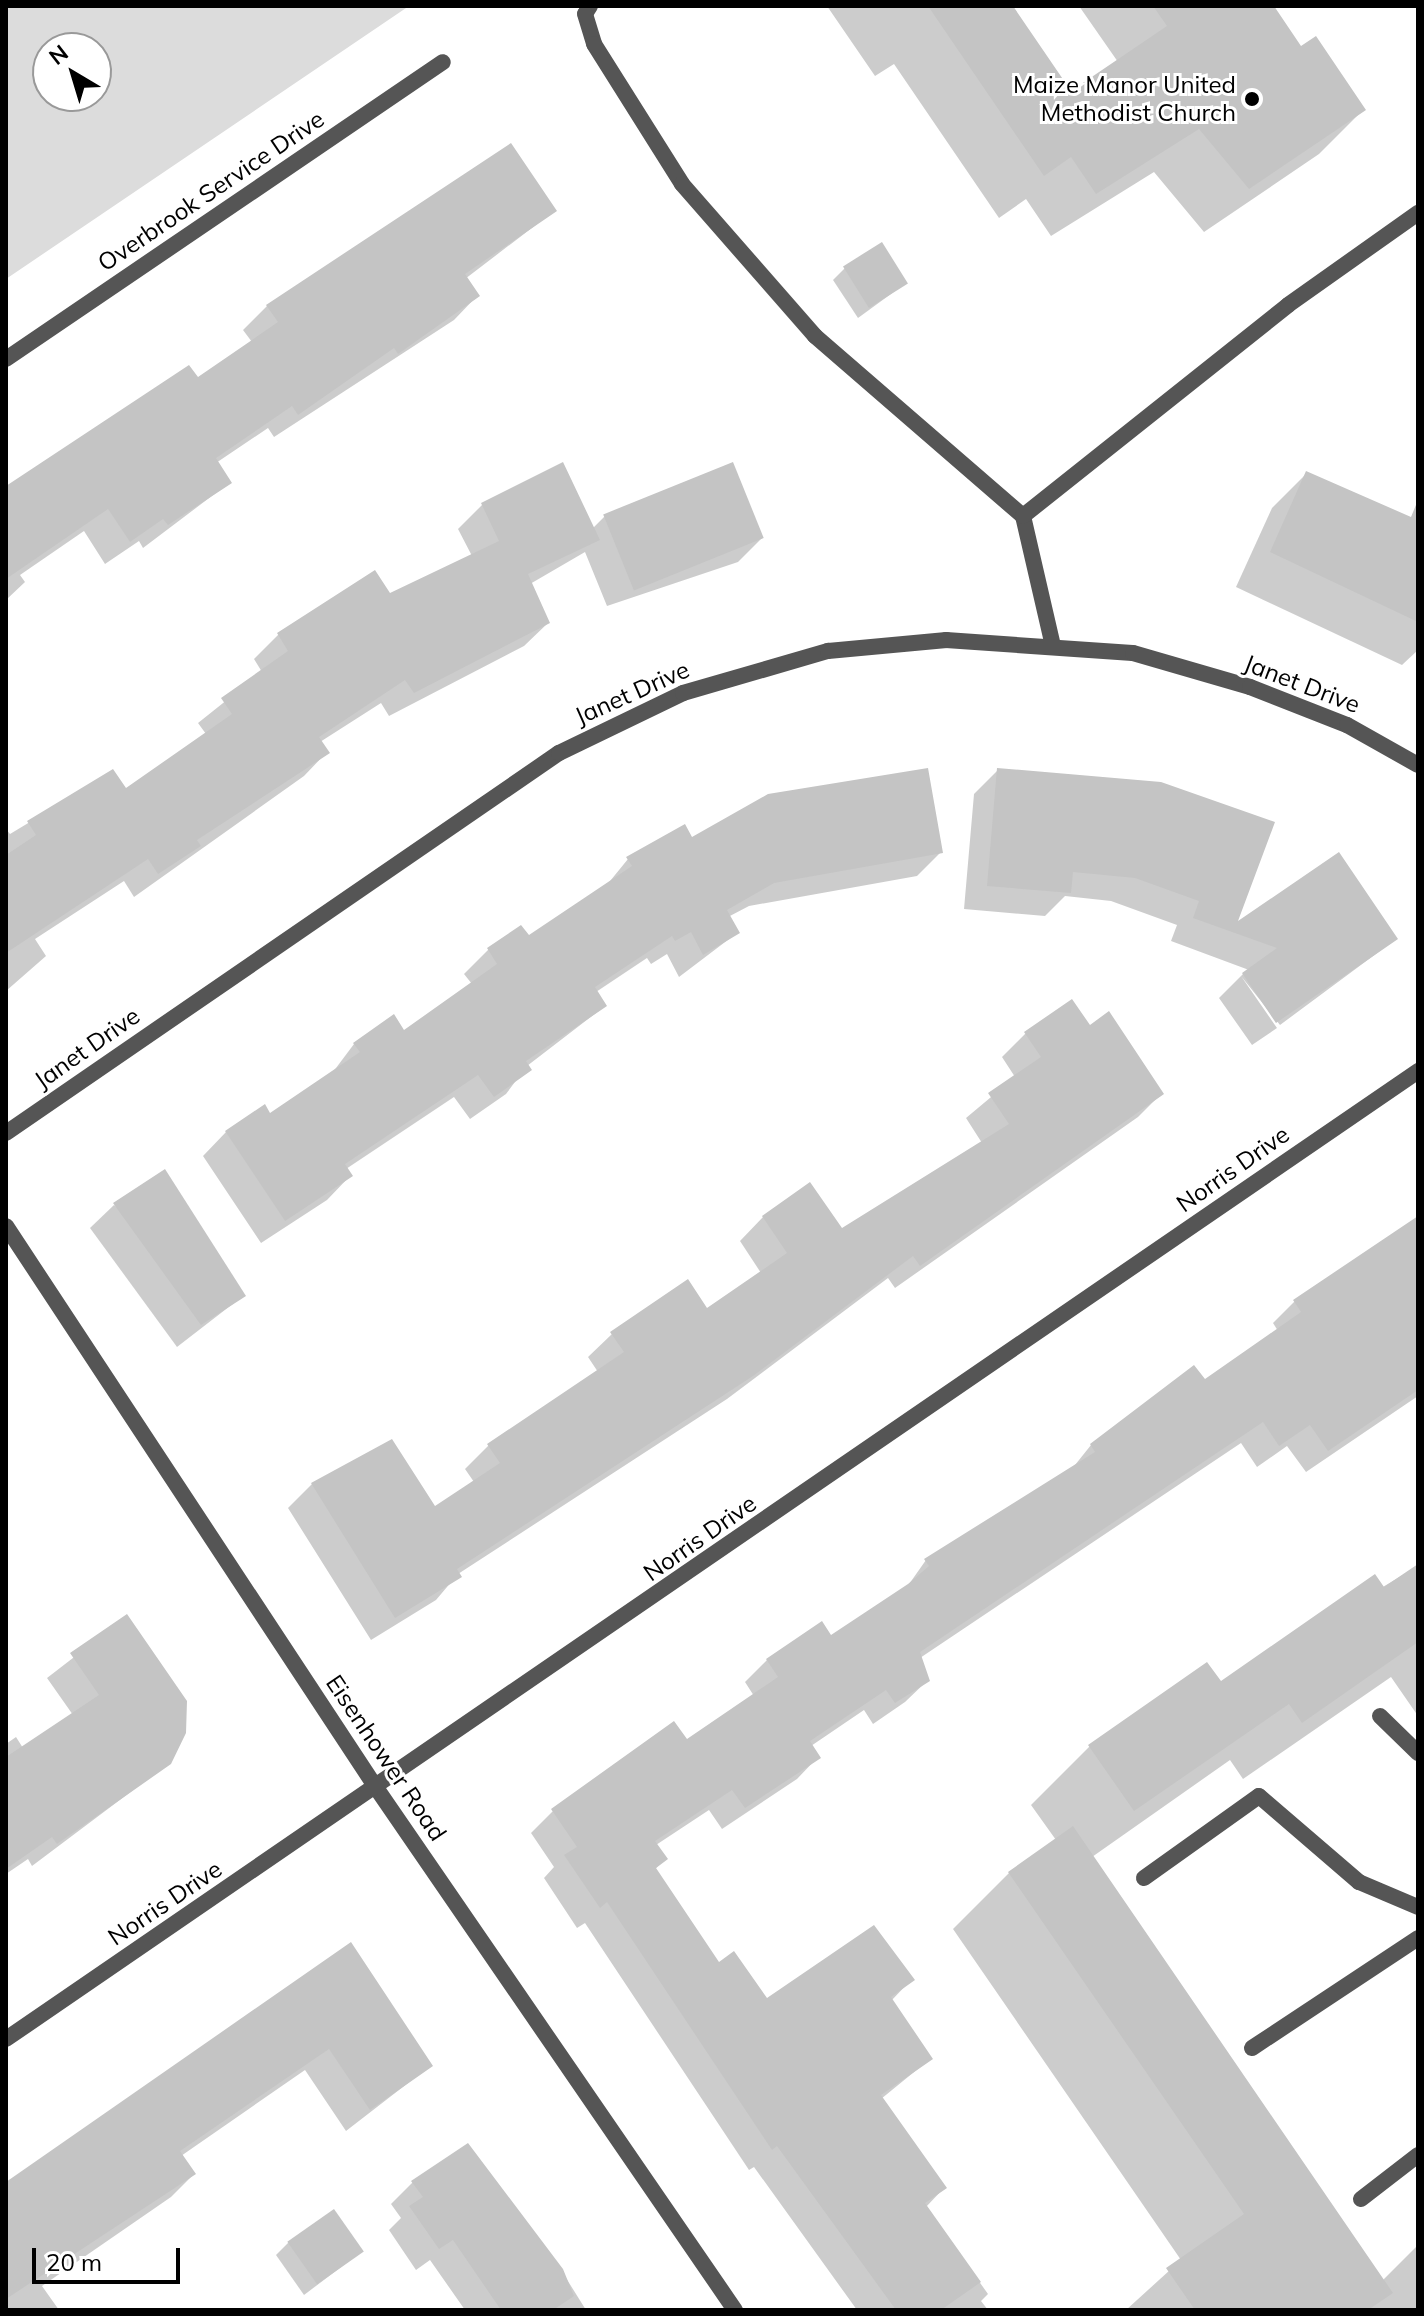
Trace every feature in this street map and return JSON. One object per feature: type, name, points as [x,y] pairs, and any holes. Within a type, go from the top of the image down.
[{"type":"street","points":[[590,6],[585,14],[594,44],[682,184],[815,336],[1023,516],[1053,646]]},
{"type":"street","name":"Overbrook Service Drive","points":[[6,359],[443,62]]},
{"type":"street","points":[[1023,516],[1288,305],[1418,213]]},
{"type":"street","name":"Janet Drive","points":[[6,1133],[559,753],[683,693],[828,651],[946,640],[1133,653],[1250,687],[1347,725],[1418,765]]},
{"type":"street","name":"Norris Drive","points":[[6,2039],[377,1789],[1418,1071]]},
{"type":"street","name":"Eisenhower Road","points":[[6,1226],[377,1789],[735,2310]]},
{"type":"street","points":[[1380,1716],[1418,1753]]},
{"type":"street","points":[[1144,1878],[1259,1796],[1359,1882],[1418,1907]]},
{"type":"street","points":[[1252,2048],[1418,1938]]},
{"type":"street","points":[[1361,2199],[1418,2155]]},
{"type":"shaded area","points":[[6,6],[409,6],[6,279]]},
{"type":"building","name":"Maize Manor United Methodist Church","points":[[928,6],[1013,6],[1071,91],[1167,26],[1153,6],[1274,6],[1301,46],[1316,36],[1366,110],[1249,189],[1199,129],[1096,194],[1071,157],[1044,176]]},
{"type":"building","points":[[511,143],[557,211],[465,274],[480,296],[398,354],[394,348],[298,415],[292,406],[216,458],[232,483],[168,525],[163,519],[130,542],[108,509],[6,579],[6,486],[189,365],[198,377],[278,322],[266,305]]},
{"type":"building","points":[[882,242],[908,284],[869,308],[843,266]]},
{"type":"building","points":[[563,462],[600,540],[528,574],[550,623],[414,693],[405,680],[319,737],[330,753],[197,840],[201,846],[158,874],[148,859],[6,953],[6,855],[36,835],[27,821],[113,769],[126,788],[232,714],[221,698],[288,651],[277,633],[375,570],[390,593],[499,541],[481,503]]},
{"type":"building","points":[[733,462],[764,538],[634,590],[603,514]]},
{"type":"building","points":[[1306,471],[1411,517],[1418,500],[1418,622],[1270,552]]},
{"type":"building","points":[[928,768],[943,853],[774,883],[727,910],[740,933],[703,955],[691,932],[675,941],[672,936],[595,987],[607,1006],[526,1061],[532,1070],[494,1097],[478,1075],[345,1164],[353,1176],[285,1221],[225,1131],[265,1104],[270,1113],[360,1052],[353,1043],[394,1014],[404,1030],[497,964],[487,948],[521,925],[529,935],[632,866],[626,857],[685,824],[692,837],[768,794]]},
{"type":"building","points":[[997,768],[1161,782],[1275,822],[1238,921],[1339,852],[1398,939],[1276,1023],[1242,973],[1277,948],[1193,918],[1199,901],[1135,878],[1073,872],[1071,893],[987,886]]},
{"type":"building","points":[[1072,999],[1090,1025],[1109,1011],[1164,1094],[920,1266],[913,1256],[753,1376],[457,1569],[462,1577],[395,1618],[311,1483],[392,1439],[435,1506],[500,1463],[487,1444],[624,1352],[610,1332],[688,1279],[707,1308],[787,1253],[762,1216],[810,1182],[842,1228],[1009,1124],[988,1093],[1041,1057],[1024,1032]]},
{"type":"building","points":[[165,1169],[246,1296],[201,1325],[113,1203]]},
{"type":"building","points":[[1418,1216],[1418,1390],[1328,1451],[1310,1425],[1279,1446],[1263,1422],[920,1652],[930,1681],[895,1703],[886,1690],[810,1741],[821,1758],[745,1808],[732,1790],[655,1841],[668,1859],[656,1868],[719,1962],[734,1951],[767,1998],[874,1925],[915,1980],[891,1997],[933,2059],[881,2095],[947,2188],[925,2203],[981,2282],[941,2310],[896,2310],[777,2146],[772,2150],[607,1902],[600,1908],[564,1855],[577,1847],[551,1809],[674,1721],[687,1739],[778,1677],[766,1659],[822,1621],[831,1635],[908,1584],[929,1566],[924,1559],[1095,1452],[1090,1444],[1194,1365],[1205,1379],[1301,1312],[1293,1300]]},
{"type":"building","points":[[1418,1564],[1418,1642],[1302,1723],[1289,1704],[1134,1811],[1088,1745],[1207,1662],[1221,1681],[1375,1574],[1384,1587]]},
{"type":"building","points":[[127,1614],[187,1701],[186,1733],[171,1764],[57,1844],[52,1837],[6,1869],[6,1757],[99,1695],[70,1653]]},
{"type":"building","points":[[1073,1826],[1393,2293],[1368,2310],[1195,2310],[1166,2268],[1244,2214],[1008,1872]]},
{"type":"building","points":[[351,1942],[433,2066],[370,2110],[329,2049],[180,2151],[196,2174],[6,2299],[6,2182]]},
{"type":"building","points":[[468,2143],[563,2269],[574,2296],[553,2310],[501,2310],[453,2240],[439,2249],[409,2206],[423,2197],[411,2181]]},
{"type":"building","points":[[334,2209],[364,2252],[317,2284],[287,2242]]},
{"type":"place","name":"Maize Manor United Methodist Church","points":[[1252,99]]}]
